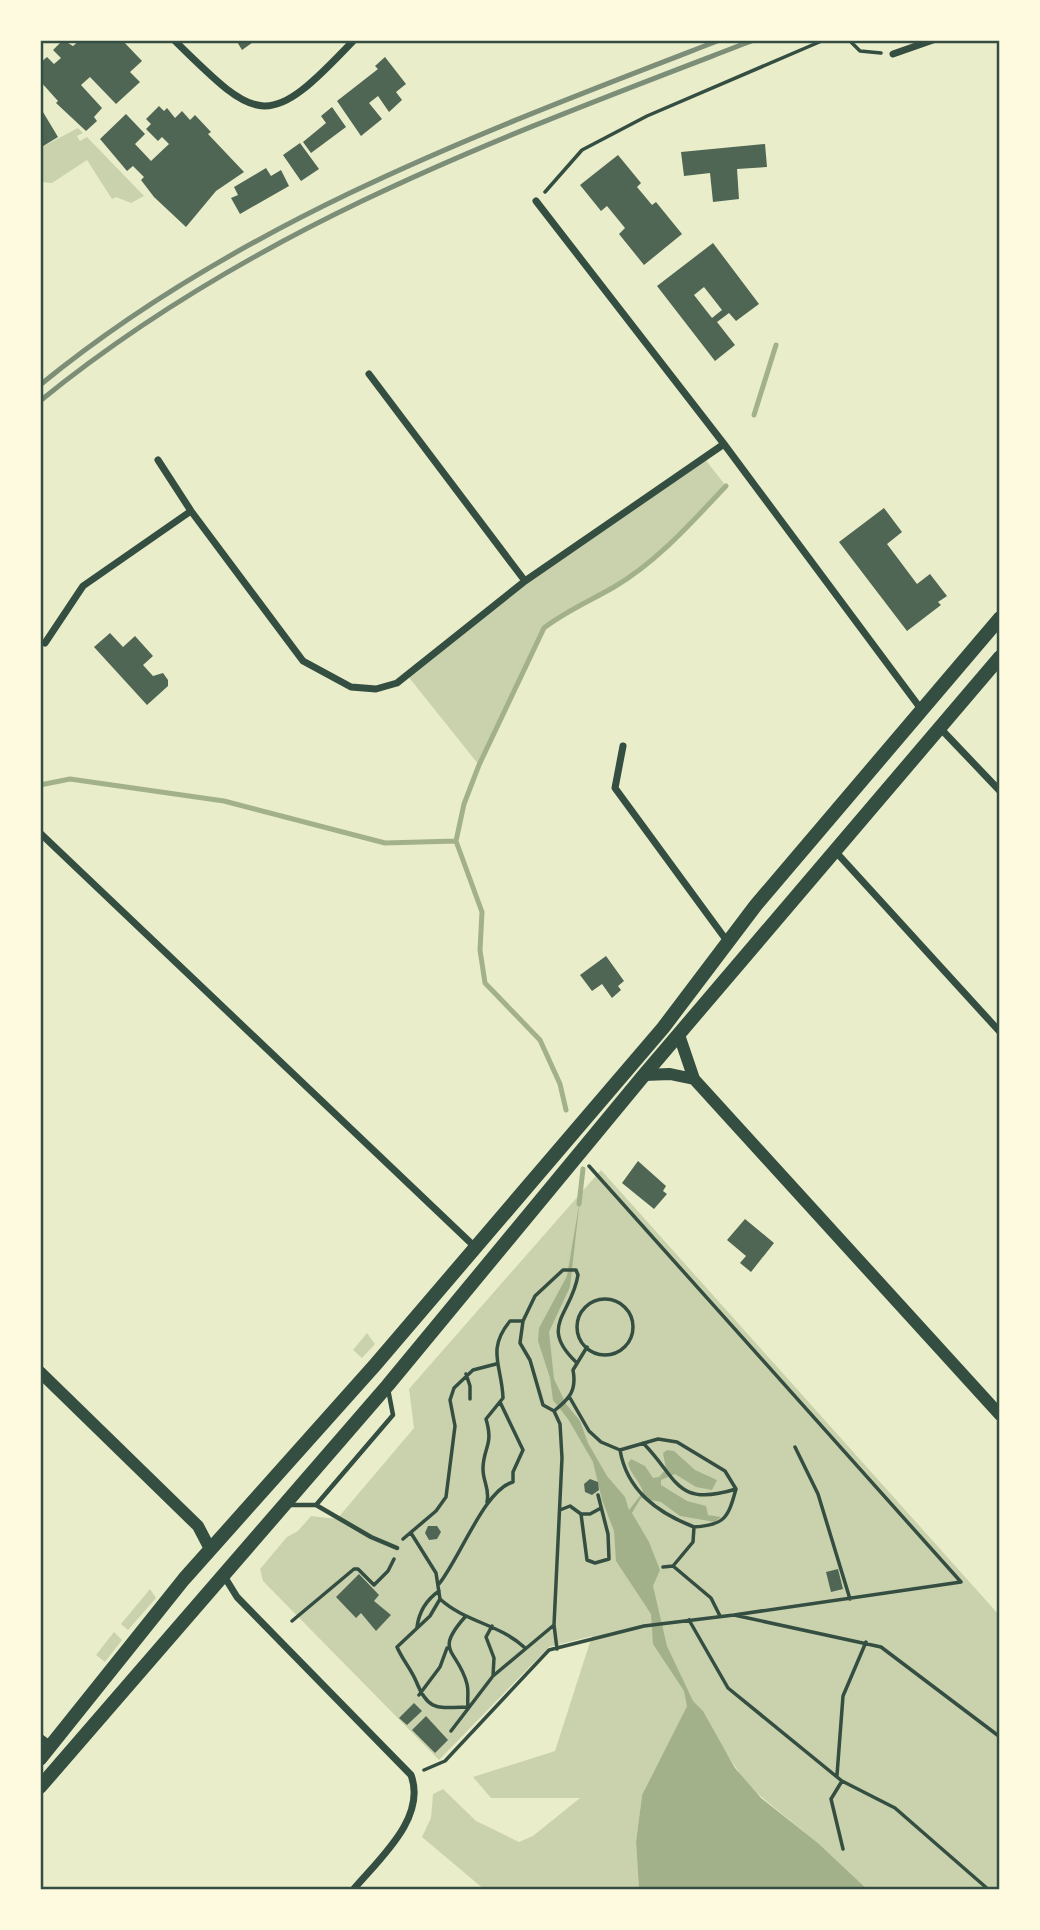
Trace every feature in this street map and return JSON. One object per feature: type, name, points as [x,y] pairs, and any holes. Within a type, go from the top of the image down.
[{"type":"main road","points":[[40,1759],[46,1741],[211,1549],[317,1432],[670,1019],[727,942],[1000,618]]},
{"type":"main road","points":[[40,1787],[388,1385],[644,1075],[1000,657]]},
{"type":"main road","points":[[921,709],[940,728]]},
{"type":"main road","points":[[727,942],[744,958]]},
{"type":"main road","points":[[474,1246],[492,1261]]},
{"type":"main road","points":[[211,1549],[223,1575]]},
{"type":"street","points":[[174,40],[231,96],[259,108],[274,106],[304,91],[354,40]]},
{"type":"street","points":[[893,54],[933,40]]},
{"type":"street","points":[[536,201],[724,444],[921,709]]},
{"type":"street","points":[[369,374],[525,581]]},
{"type":"street","points":[[158,460],[191,511],[303,661],[351,687],[376,689],[397,683],[525,581],[724,444]]},
{"type":"street","points":[[45,643],[83,586],[191,511]]},
{"type":"street","points":[[940,728],[1000,791]]},
{"type":"street","points":[[623,746],[615,788],[727,942]]},
{"type":"street","points":[[40,834],[474,1246]]},
{"type":"street","points":[[835,851],[1000,1032]]},
{"type":"street","points":[[679,1035],[694,1079],[1000,1415]]},
{"type":"street","points":[[644,1075],[670,1074],[694,1079]]},
{"type":"street","points":[[40,1373],[195,1523],[211,1549]]},
{"type":"street","points":[[223,1575],[237,1597],[411,1775],[416,1793],[414,1807],[391,1844],[353,1890]]},
{"type":"lane","points":[[316,1506],[393,1415],[388,1385]]},
{"type":"lane","points":[[285,1505],[316,1506],[371,1537],[397,1548]]},
{"type":"path","points":[[536,201],[582,150],[647,116],[824,40]]},
{"type":"path","points":[[849,40],[860,51],[893,54]]},
{"type":"path","points":[[424,1770],[445,1761],[550,1650],[644,1626],[961,1582],[579,1153]]},
{"type":"path","points":[[557,1649],[554,1625],[560,1510],[560,1424],[554,1411],[543,1405],[530,1360],[520,1343],[523,1321],[535,1296],[563,1270],[576,1270],[577,1284],[572,1301],[560,1316],[557,1336],[564,1351],[576,1362]]},
{"type":"path","points":[[606,1299],[623,1305],[632,1320],[633,1329],[626,1345],[609,1354],[600,1354],[587,1347],[579,1336],[578,1327],[583,1310],[597,1300],[606,1299]]},
{"type":"path","points":[[487,1502],[505,1484],[514,1485],[513,1472],[523,1450],[515,1428],[500,1402],[502,1388],[495,1351],[502,1331],[510,1321],[523,1321]]},
{"type":"path","points":[[587,1347],[576,1362],[570,1398],[589,1431],[601,1442],[620,1450],[658,1439],[677,1442],[725,1471],[736,1489],[730,1513],[716,1526],[694,1527],[664,1515],[638,1490],[623,1466],[620,1450]]},
{"type":"path","points":[[292,1621],[354,1569],[358,1569],[374,1585],[388,1571],[397,1548],[436,1511],[446,1497],[455,1426],[450,1400],[454,1388],[466,1374],[496,1364]]},
{"type":"path","points":[[466,1374],[470,1399]]},
{"type":"path","points":[[554,1411],[570,1398]]},
{"type":"path","points":[[439,1584],[453,1567],[487,1502],[490,1489],[483,1471],[492,1432],[486,1419],[488,1413],[500,1402]]},
{"type":"path","points":[[642,1443],[671,1481],[685,1491],[705,1496],[736,1489]]},
{"type":"path","points":[[795,1447],[818,1494],[850,1599]]},
{"type":"path","points":[[560,1510],[570,1506],[577,1508],[581,1514],[587,1560],[595,1563],[609,1559],[608,1534],[598,1494]]},
{"type":"path","points":[[581,1514],[590,1514],[601,1508]]},
{"type":"path","points":[[663,1567],[673,1566],[693,1542],[694,1527]]},
{"type":"path","points":[[411,1533],[425,1553],[439,1584],[440,1599],[417,1629],[402,1639],[397,1647],[416,1681],[419,1695],[443,1708],[468,1707]]},
{"type":"path","points":[[673,1566],[711,1598],[720,1616]]},
{"type":"path","points":[[417,1629],[418,1617],[429,1598],[439,1591]]},
{"type":"path","points":[[440,1599],[465,1617],[509,1633],[524,1647]]},
{"type":"path","points":[[734,1615],[866,1642],[895,1655],[1000,1737]]},
{"type":"path","points":[[419,1695],[440,1667],[448,1639],[465,1617]]},
{"type":"path","points":[[689,1620],[728,1688],[842,1781],[895,1808],[989,1890]]},
{"type":"path","points":[[451,1731],[493,1676],[524,1647],[554,1625]]},
{"type":"path","points":[[492,1626],[486,1637],[494,1658],[491,1669],[493,1676]]},
{"type":"path","points":[[837,1775],[843,1696],[866,1642]]},
{"type":"path","points":[[447,1648],[467,1684],[468,1707]]},
{"type":"path","points":[[842,1781],[831,1799],[843,1849]]},
{"type":"shaded area","points":[[78,128],[83,133],[77,136],[80,141],[87,137],[144,196],[131,203],[116,197],[112,199],[87,160],[52,183],[40,182],[40,148]]},
{"type":"shaded area","points":[[704,458],[726,486],[658,554],[615,587],[566,611],[544,628],[479,765],[407,675],[525,581]]},
{"type":"shaded area","points":[[601,1170],[1000,1616],[1000,1890],[866,1888],[818,1843],[748,1786],[712,1731],[688,1704],[642,1795],[636,1842],[639,1890],[485,1890],[422,1837],[431,1818],[433,1794],[443,1789],[476,1821],[519,1842],[533,1836],[580,1798],[491,1798],[473,1777],[555,1751],[592,1636],[549,1647],[439,1760],[263,1581],[260,1569],[287,1537],[298,1531],[311,1516],[337,1519],[414,1428],[409,1389]]},
{"type":"shaded area","points":[[580,1199],[570,1287],[549,1332],[554,1379],[566,1404],[580,1421],[588,1443],[607,1476],[625,1497],[629,1510],[643,1492],[629,1467],[631,1459],[645,1466],[653,1478],[659,1477],[666,1469],[663,1453],[667,1450],[674,1451],[695,1470],[717,1480],[712,1490],[696,1487],[675,1474],[661,1480],[661,1485],[687,1501],[706,1506],[708,1515],[721,1517],[715,1522],[680,1516],[661,1502],[641,1498],[632,1513],[649,1542],[660,1570],[653,1586],[667,1646],[693,1701],[703,1711],[735,1768],[761,1798],[818,1843],[868,1890],[639,1890],[636,1842],[642,1795],[687,1706],[684,1691],[653,1644],[651,1614],[616,1561],[614,1531],[602,1500],[593,1462],[568,1419],[553,1400],[550,1378],[538,1341],[539,1328],[567,1276]]},
{"type":"shaded area","points":[[367,1333],[375,1344],[362,1358],[353,1350]]},
{"type":"shaded area","points":[[150,1589],[156,1598],[128,1630],[121,1624]]},
{"type":"shaded area","points":[[114,1632],[122,1640],[105,1662],[96,1655]]},
{"type":"building","points":[[63,40],[73,46],[80,40],[122,40],[142,61],[130,72],[140,82],[116,104],[90,77],[81,85],[102,108],[94,117],[97,121],[86,131],[56,103],[58,101],[40,81],[40,63],[47,57],[54,64],[61,58],[53,50]]},
{"type":"building","points":[[236,40],[256,40],[242,50]]},
{"type":"building","points":[[385,57],[406,84],[396,92],[402,100],[389,112],[378,96],[369,103],[382,119],[361,136],[337,101],[378,69],[375,66]]},
{"type":"building","points":[[159,106],[164,111],[167,108],[175,118],[182,111],[190,120],[195,115],[211,132],[208,134],[244,172],[216,191],[186,227],[154,197],[141,180],[144,177],[133,166],[127,171],[100,139],[126,114],[145,134],[135,144],[151,161],[169,144],[162,137],[158,141],[146,129],[151,124],[146,119]]},
{"type":"building","points":[[40,107],[58,137],[40,148]]},
{"type":"building","points":[[332,107],[346,127],[311,153],[303,142],[326,123],[321,116]]},
{"type":"building","points":[[300,143],[319,169],[301,181],[283,155]]},
{"type":"building","points":[[765,144],[767,167],[737,169],[739,199],[713,202],[710,173],[684,176],[681,152]]},
{"type":"building","points":[[618,155],[641,183],[637,187],[652,205],[656,202],[682,234],[644,265],[619,234],[625,228],[607,206],[601,211],[580,185]]},
{"type":"building","points":[[266,168],[271,176],[281,170],[289,186],[240,214],[231,198],[238,195],[234,187]]},
{"type":"building","points":[[713,243],[759,304],[736,321],[729,313],[717,322],[735,345],[715,361],[657,286]],"holes":[[[704,287],[722,310],[712,318],[694,295]]]},
{"type":"building","points":[[884,508],[902,532],[887,544],[917,584],[930,574],[947,596],[938,602],[941,605],[907,631],[839,542]]},
{"type":"building","points":[[110,633],[123,647],[135,636],[153,656],[143,665],[153,676],[163,673],[168,680],[168,686],[147,705],[94,647]]},
{"type":"building","points":[[606,956],[624,981],[618,986],[621,990],[612,998],[602,984],[592,991],[580,975]]},
{"type":"building","points":[[638,1161],[666,1186],[663,1191],[667,1194],[654,1209],[622,1183]]},
{"type":"building","points":[[745,1219],[774,1243],[751,1272],[740,1263],[746,1256],[727,1240]]},
{"type":"building","points":[[590,1479],[598,1482],[599,1490],[592,1495],[585,1492],[584,1484]]},
{"type":"building","points":[[428,1526],[437,1526],[441,1532],[437,1539],[429,1540],[425,1533]]},
{"type":"building","points":[[838,1569],[843,1589],[831,1592],[826,1572]]},
{"type":"building","points":[[359,1574],[379,1595],[374,1601],[391,1615],[376,1631],[361,1613],[356,1618],[336,1597]]},
{"type":"building","points":[[414,1703],[422,1711],[407,1725],[399,1718]]},
{"type":"building","points":[[426,1716],[448,1740],[435,1753],[412,1730]]},
{"type":"waterway","points":[[754,415],[776,345]]},
{"type":"waterway","points":[[566,1110],[560,1084],[540,1040],[485,983],[480,950],[482,912],[456,841],[464,804],[479,765],[544,628],[645,566],[726,486]]},
{"type":"waterway","points":[[40,785],[70,779],[224,801],[385,843],[456,841]]},
{"type":"waterway","points":[[579,1204],[583,1169]]},
{"type":"railway","points":[[40,385],[117,327],[197,275],[280,228],[453,146],[720,40]]},
{"type":"railway","points":[[40,401],[122,339],[206,285],[293,236],[473,151],[754,40]]}]
